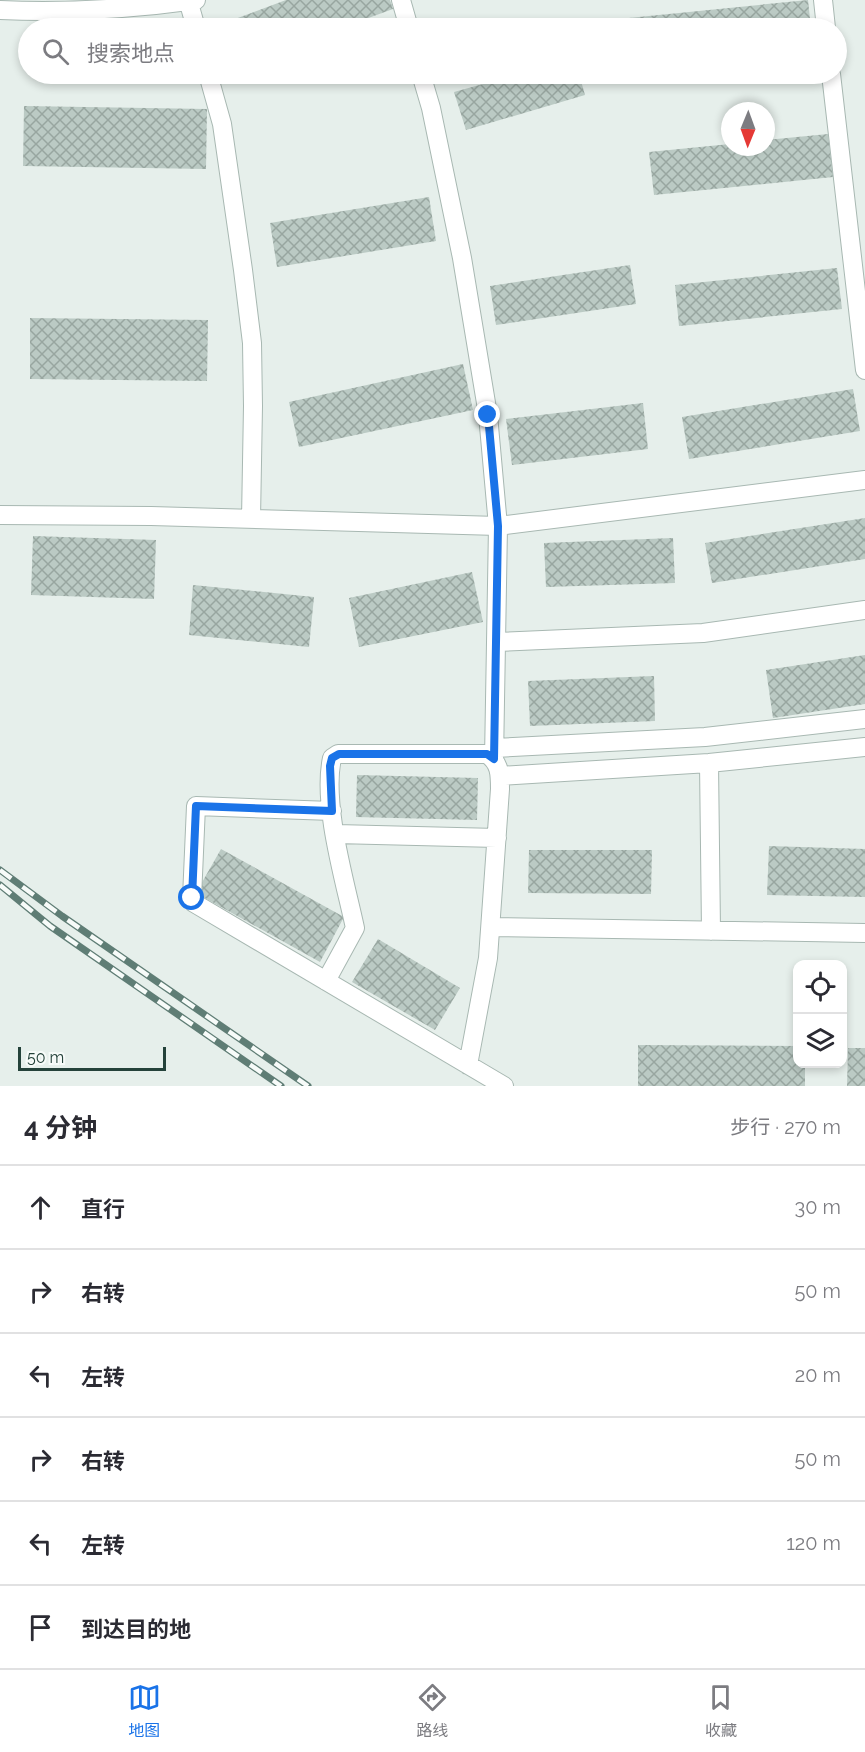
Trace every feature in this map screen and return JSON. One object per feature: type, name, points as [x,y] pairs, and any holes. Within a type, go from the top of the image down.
[{"type":"street","points":[[0,10],[46,12],[191,0],[194,18]]},
{"type":"street","points":[[401,0],[406,18]]},
{"type":"street","points":[[823,0],[825,18]]},
{"type":"street","points":[[211,84],[222,124],[252,343],[251,519]]},
{"type":"street","points":[[424,84],[462,258],[488,415],[498,526],[497,838],[488,958],[468,1065]]},
{"type":"street","points":[[832,84],[865,370]]},
{"type":"street","points":[[0,515],[498,526],[865,480]]},
{"type":"street","points":[[497,642],[703,633],[865,610]]},
{"type":"street","points":[[496,761],[865,718]]},
{"type":"street","points":[[326,981],[355,928],[332,811],[330,766],[332,758],[339,754],[487,754],[496,761],[709,763],[865,747]]},
{"type":"street","points":[[709,763],[711,931]]},
{"type":"street","points":[[332,811],[196,806],[192,898],[194,903],[504,1086]]},
{"type":"street","points":[[336,834],[497,838]]},
{"type":"street","points":[[491,927],[865,933]]},
{"type":"building","points":[[286,0],[390,0],[393,9],[368,18],[238,18]]},
{"type":"building","points":[[808,0],[810,18],[629,18]]},
{"type":"building","points":[[483,84],[582,84],[585,95],[466,130],[454,92]]},
{"type":"building","points":[[24,106],[207,109],[206,169],[23,166]]},
{"type":"building","points":[[828,134],[833,177],[654,195],[649,152],[721,145],[721,156],[775,156],[775,139]]},
{"type":"building","points":[[429,197],[436,241],[277,267],[270,223]]},
{"type":"building","points":[[630,265],[636,304],[496,325],[490,286]]},
{"type":"building","points":[[837,268],[842,309],[679,326],[675,285]]},
{"type":"building","points":[[30,318],[208,320],[207,381],[30,379]]},
{"type":"building","points":[[463,364],[473,410],[299,447],[289,402]]},
{"type":"building","points":[[853,389],[860,431],[689,459],[682,417]]},
{"type":"building","points":[[643,403],[648,449],[512,465],[506,419]]},
{"type":"building","points":[[865,518],[865,559],[712,583],[705,543]]},
{"type":"building","points":[[33,536],[156,540],[154,599],[31,595]]},
{"type":"building","points":[[673,538],[675,583],[546,587],[544,543]]},
{"type":"building","points":[[472,572],[483,622],[359,647],[349,598]]},
{"type":"building","points":[[193,585],[314,597],[309,647],[189,635]]},
{"type":"building","points":[[865,655],[865,704],[773,718],[766,670]]},
{"type":"building","points":[[654,676],[655,721],[530,726],[528,681]]},
{"type":"building","points":[[357,775],[478,778],[477,820],[356,817]]},
{"type":"building","points":[[769,846],[865,849],[865,897],[767,895]]},
{"type":"building","points":[[221,849],[344,917],[320,962],[196,893]]},
{"type":"building","points":[[529,850],[652,850],[651,894],[528,893]]},
{"type":"building","points":[[378,939],[460,988],[435,1030],[352,982]]},
{"type":"building","points":[[638,1045],[793,1046],[793,1068],[805,1068],[805,1086],[638,1086]]},
{"type":"building","points":[[848,1048],[865,1048],[865,1086],[847,1086]]},
{"type":"railway","points":[[0,870],[62,916],[308,1086]]},
{"type":"railway","points":[[0,885],[50,926],[281,1086]]},
{"type":"route","points":[[192,898],[196,806],[332,811],[330,766],[332,758],[339,754],[487,754],[494,759],[498,526],[488,415]]}]
